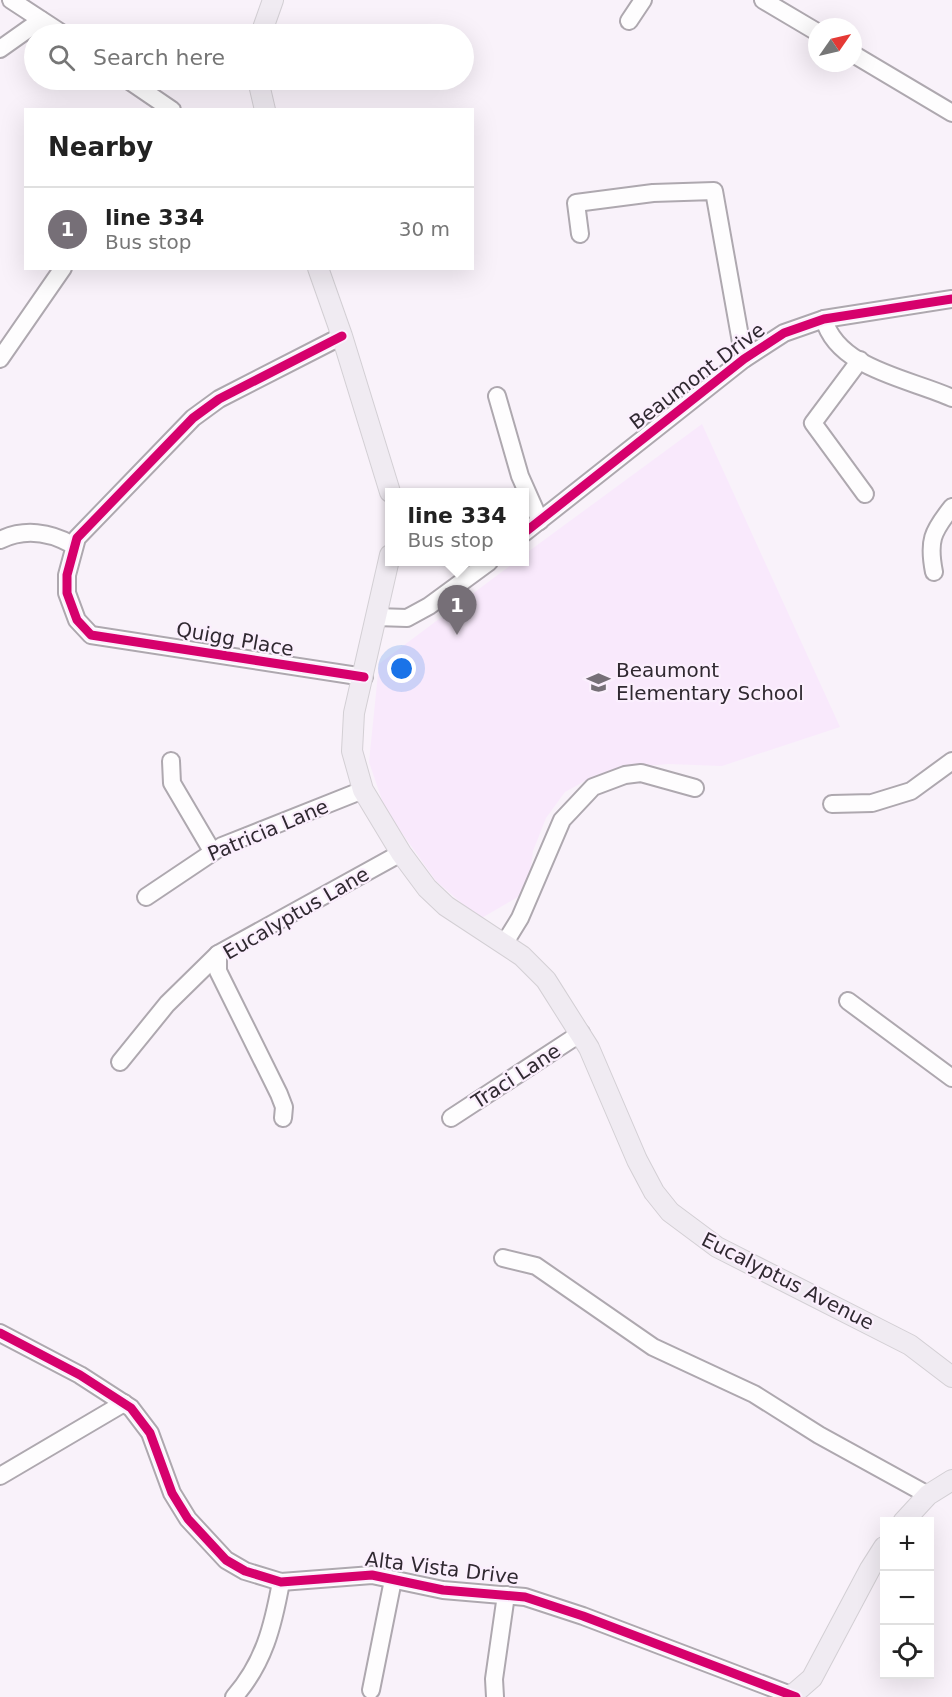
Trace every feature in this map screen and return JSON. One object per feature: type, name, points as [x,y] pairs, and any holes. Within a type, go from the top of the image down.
[{"type":"main road","points":[[265,24],[273,0]]},
{"type":"main road","points":[[260,90],[265,108]]},
{"type":"main road","points":[[319,270],[342,336],[389,488]]},
{"type":"main road","name":"Eucalyptus Avenue","points":[[387,566],[351,733],[355,768],[363,790],[401,853],[427,888],[446,906],[522,956],[546,980],[581,1034],[611,1094],[645,1177],[670,1212],[683,1225],[717,1247],[910,1345],[952,1377]]},
{"type":"main road","points":[[907,1517],[928,1495],[952,1480]]},
{"type":"main road","name":"Alta Vista Drive","points":[[794,1696],[812,1678],[880,1554]]},
{"type":"street","points":[[11,0],[47,24]]},
{"type":"street","points":[[629,21],[643,0]]},
{"type":"street","points":[[763,0],[808,27]]},
{"type":"street","points":[[35,24],[41,20]]},
{"type":"street","points":[[0,49],[24,32]]},
{"type":"street","points":[[862,59],[952,113]]},
{"type":"street","points":[[143,90],[169,108]]},
{"type":"street","points":[[580,234],[576,202],[653,193],[714,191],[744,359]]},
{"type":"street","points":[[0,359],[62,270]]},
{"type":"street","name":"Beaumont Drive","points":[[529,530],[744,359],[784,333],[824,319],[952,299]]},
{"type":"street","points":[[824,319],[837,345],[860,360],[903,381],[952,398]]},
{"type":"street","points":[[0,540],[14,534],[33,533],[55,536],[73,545],[181,428],[219,399],[342,336]]},
{"type":"street","points":[[860,360],[813,423],[836,451],[865,494]]},
{"type":"street","points":[[497,396],[525,488]]},
{"type":"street","points":[[529,496],[540,521]]},
{"type":"street","points":[[934,572],[929,546],[938,524],[952,507]]},
{"type":"street","name":"Quigg Place","points":[[73,545],[67,575],[67,593],[82,628],[91,634],[364,677]]},
{"type":"street","points":[[376,616],[392,620],[407,618],[429,606],[482,566]]},
{"type":"street","points":[[171,761],[172,783],[212,851]]},
{"type":"street","points":[[832,804],[872,803],[911,791],[952,761]]},
{"type":"street","points":[[504,944],[520,918],[562,820],[593,787],[625,775],[641,773],[695,788]]},
{"type":"street","name":"Patricia Lane","points":[[146,897],[212,851],[363,790]]},
{"type":"street","name":"Eucalyptus Lane","points":[[283,1118],[284,1107],[279,1095],[218,971],[218,954],[401,853]]},
{"type":"street","points":[[120,1062],[167,1004],[218,954]]},
{"type":"street","points":[[848,1001],[952,1078]]},
{"type":"street","name":"Traci Lane","points":[[451,1118],[581,1034]]},
{"type":"street","points":[[502,1258],[536,1266],[653,1347],[754,1394],[819,1435],[928,1495]]},
{"type":"street","name":"Alta Vista Drive","points":[[0,1333],[80,1375],[124,1403],[142,1419],[178,1504],[201,1537],[226,1560],[245,1572],[281,1582],[356,1574],[464,1593],[506,1594],[561,1608],[794,1696]]},
{"type":"street","points":[[0,1476],[124,1403]]},
{"type":"street","points":[[371,1690],[393,1580]]},
{"type":"street","points":[[234,1697],[244,1686],[266,1648],[273,1630],[281,1582]]},
{"type":"street","points":[[495,1697],[494,1679],[506,1594]]},
{"type":"shaded area","name":"Beaumont Elementary School","points":[[702,424],[840,727],[722,766],[668,764],[622,768],[594,776],[565,792],[546,818],[533,851],[528,891],[480,919],[436,881],[385,809],[369,762],[379,664],[510,566],[529,566],[529,551]]},
{"type":"cycle path","points":[[529,529],[744,359],[784,333],[824,319],[952,299]]},
{"type":"cycle path","points":[[342,336],[219,399],[193,418],[77,538],[67,575],[67,593],[77,620],[91,635],[364,677]]},
{"type":"cycle path","points":[[0,1333],[80,1375],[131,1408],[150,1433],[172,1493],[188,1519],[226,1560],[245,1571],[281,1582],[372,1575],[443,1590],[525,1597],[583,1616],[796,1697]]},
{"type":"place","name":"line 334","points":[[457,635]]},
{"type":"place","name":"Beaumont Elementary School","points":[[598,682]]}]
